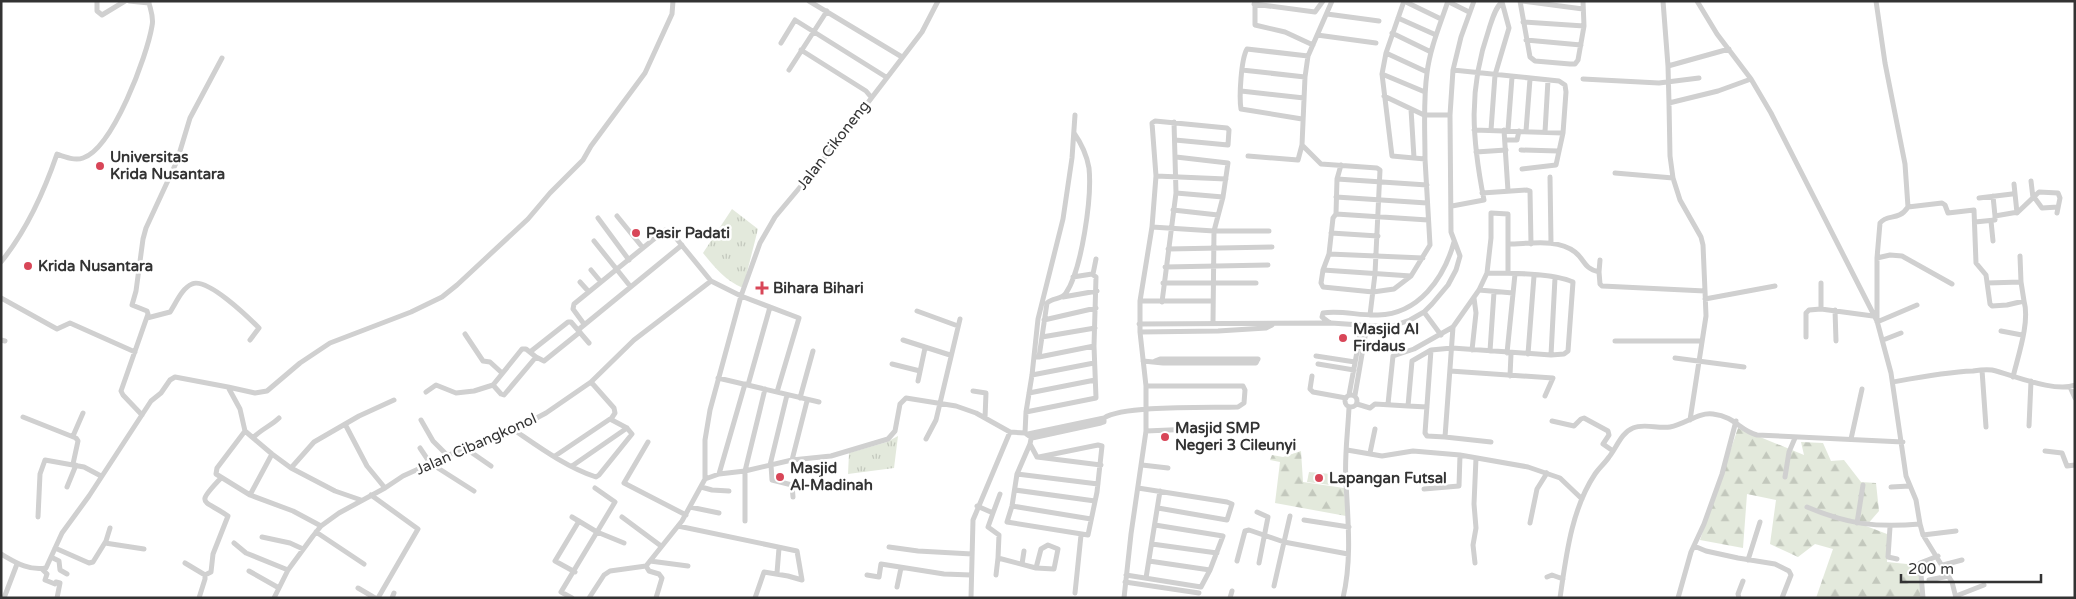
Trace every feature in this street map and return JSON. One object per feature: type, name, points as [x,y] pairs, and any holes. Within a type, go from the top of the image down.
[{"type":"street","points":[[97,1],[97,11],[102,15],[126,1]]},
{"type":"street","points":[[1,266],[44,190],[57,154],[73,159],[88,156],[102,143],[116,121],[146,51],[153,24],[149,2],[130,1]]},
{"type":"street","points":[[42,569],[47,566],[62,533],[151,401],[161,393],[170,380],[175,377],[255,393],[267,391],[300,363],[330,343],[411,312],[442,296],[458,285],[528,219],[550,193],[583,160],[591,146],[645,73],[672,14],[673,1]]},
{"type":"street","points":[[809,1],[902,57]]},
{"type":"street","name":"Jalan Cikoneng","points":[[705,479],[706,427],[741,296],[760,243],[775,217],[837,143],[922,32],[938,1]]},
{"type":"street","points":[[1313,45],[1285,32],[1256,25],[1255,3],[1315,12],[1323,1]]},
{"type":"street","points":[[1248,156],[1298,160],[1302,145],[1304,77],[1308,56],[1332,1]]},
{"type":"street","points":[[1425,159],[1392,156],[1382,74],[1392,33],[1404,1],[1442,19]]},
{"type":"street","points":[[1341,165],[1337,179],[1336,214],[1333,218],[1329,254],[1323,270],[1321,283],[1323,287],[1374,292],[1394,289],[1411,276],[1430,245],[1424,115],[1427,72],[1431,52],[1448,1],[1469,12]]},
{"type":"street","points":[[1139,324],[1265,322],[1272,324],[1331,323],[1395,327],[1424,312],[1441,294],[1456,270],[1460,256],[1451,232],[1450,115],[1453,70],[1469,12],[1474,1]]},
{"type":"street","points":[[1583,1],[1584,9],[1584,26],[1578,60],[1575,64],[1535,61],[1530,57],[1521,1],[1584,9]]},
{"type":"street","points":[[1663,1],[1668,66],[1670,156],[1673,178],[1680,200],[1703,244],[1706,316],[1690,420]]},
{"type":"street","points":[[1704,1],[1698,3],[1751,79],[1785,138],[1877,322],[1893,382],[1906,476],[1916,500],[1923,535],[1949,576],[1956,597],[1984,585]]},
{"type":"street","points":[[1876,1],[1885,64],[1905,164],[1908,207],[1901,216],[1882,221],[1878,258],[1877,322]]},
{"type":"street","points":[[1452,206],[1484,200],[1474,130],[1476,73],[1494,16],[1502,2],[1509,28],[1495,74],[1491,130]]},
{"type":"street","points":[[790,70],[800,50],[827,11]]},
{"type":"street","points":[[1326,14],[1379,21]]},
{"type":"street","points":[[1398,18],[1436,35]]},
{"type":"street","points":[[781,43],[795,20],[886,77]]},
{"type":"street","points":[[1523,22],[1584,26]]},
{"type":"street","points":[[1392,33],[1431,52]]},
{"type":"street","points":[[1318,35],[1376,43]]},
{"type":"street","points":[[1526,40],[1581,45]]},
{"type":"street","points":[[1302,119],[1242,110],[1240,107],[1242,70],[1244,56],[1248,49],[1308,56]]},
{"type":"street","points":[[1668,66],[1729,49]]},
{"type":"street","points":[[800,50],[866,91],[871,97]]},
{"type":"street","points":[[1386,53],[1427,72]]},
{"type":"street","points":[[142,415],[122,393],[148,312],[132,305],[136,292],[143,239],[155,207],[177,161],[190,118],[222,58]]},
{"type":"street","points":[[1242,70],[1304,77]]},
{"type":"street","points":[[1453,70],[1561,82],[1566,88],[1563,133],[1555,167],[1522,169]]},
{"type":"street","points":[[1382,74],[1425,92]]},
{"type":"street","points":[[1508,191],[1505,140],[1512,77]]},
{"type":"street","points":[[1583,79],[1668,83],[1699,78]]},
{"type":"street","points":[[1526,131],[1530,79]]},
{"type":"street","points":[[1669,103],[1718,91],[1751,79]]},
{"type":"street","points":[[1545,132],[1548,80]]},
{"type":"street","points":[[1241,91],[1304,98]]},
{"type":"street","points":[[1384,96],[1424,115],[1450,115]]},
{"type":"street","points":[[1410,109],[1414,158]]},
{"type":"street","points":[[1037,357],[1040,306],[1059,238],[1069,185],[1075,115]]},
{"type":"street","points":[[1124,598],[1146,431],[1146,386],[1139,324],[1140,300],[1152,226],[1156,176],[1152,123],[1155,121],[1174,122],[1227,128],[1229,130],[1228,144],[1175,140]]},
{"type":"street","points":[[1162,302],[1176,193],[1174,122]]},
{"type":"street","points":[[1474,130],[1563,133]]},
{"type":"street","points":[[1505,140],[1517,140],[1518,131]]},
{"type":"street","points":[[1062,297],[1068,290],[1073,277],[1086,231],[1089,175],[1083,148],[1074,133]]},
{"type":"street","points":[[1302,145],[1321,164],[1379,168],[1378,236],[1374,292],[1370,315]]},
{"type":"street","points":[[1476,152],[1506,150]]},
{"type":"street","points":[[1521,150],[1558,151]]},
{"type":"street","points":[[1176,157],[1227,162],[1223,197],[1214,231],[1212,266],[1213,323]]},
{"type":"street","points":[[1615,173],[1673,178]]},
{"type":"street","points":[[1156,176],[1226,180]]},
{"type":"street","points":[[1550,177],[1551,243]]},
{"type":"street","points":[[1337,179],[1426,185]]},
{"type":"street","points":[[1975,222],[2017,213],[2034,198],[2039,192],[2058,193],[2060,198],[2058,210],[2042,208],[2034,198],[2031,181]]},
{"type":"street","points":[[2014,184],[2017,213]]},
{"type":"street","points":[[1482,193],[1530,191],[1530,244]]},
{"type":"street","points":[[1176,193],[1223,197]]},
{"type":"street","points":[[1979,198],[2012,194]]},
{"type":"street","points":[[1993,196],[1993,241]]},
{"type":"street","points":[[1336,197],[1427,203]]},
{"type":"street","points":[[1908,207],[1942,203],[1945,205],[1948,213],[1972,209],[1975,222],[1976,263],[1984,270],[1991,306],[2024,301]]},
{"type":"street","points":[[1173,210],[1218,214]]},
{"type":"street","points":[[1388,404],[1392,356],[1414,349],[1453,327],[1479,290],[1487,273],[1491,238],[1491,213],[1508,214],[1508,273]]},
{"type":"street","points":[[1336,214],[1428,220]]},
{"type":"street","points":[[616,216],[643,248]]},
{"type":"street","points":[[598,218],[629,260]]},
{"type":"street","points":[[1152,226],[1214,231],[1269,231]]},
{"type":"street","points":[[584,324],[572,307],[643,248],[668,230],[711,281],[741,296],[799,318],[777,392]]},
{"type":"street","points":[[1331,233],[1378,236]]},
{"type":"street","points":[[594,241],[630,286]]},
{"type":"street","points":[[1331,323],[1322,317],[1324,313],[1391,314],[1400,311],[1426,294],[1435,284],[1447,264],[1454,242]]},
{"type":"street","points":[[1508,244],[1551,243],[1574,252],[1587,267],[1599,272]]},
{"type":"street","points":[[426,392],[436,385],[456,393],[474,391],[493,385],[521,350],[526,349],[542,361],[547,360],[579,331],[584,324],[682,245]]},
{"type":"street","points":[[1168,248],[1272,247]]},
{"type":"street","points":[[1329,254],[1423,258]]},
{"type":"street","points":[[1878,258],[1890,255],[1902,256],[1952,284]]},
{"type":"street","points":[[1,262],[6,256]]},
{"type":"street","points":[[2014,377],[2026,314],[2021,282],[2020,256]]},
{"type":"street","points":[[1026,412],[1096,398],[1094,346],[1097,291],[1096,277],[1093,274],[1096,258]]},
{"type":"street","points":[[1600,260],[1599,272],[1600,284],[1602,286],[1704,292]]},
{"type":"street","points":[[1165,267],[1268,265]]},
{"type":"street","points":[[591,270],[601,282]]},
{"type":"street","points":[[1323,270],[1411,276]]},
{"type":"street","points":[[1408,406],[1412,362],[1431,350],[1452,348],[1551,355],[1564,354],[1568,351],[1574,286],[1571,281],[1508,273],[1487,273]]},
{"type":"street","points":[[1073,277],[1093,274]]},
{"type":"street","points":[[1510,376],[1509,353],[1515,274]]},
{"type":"street","points":[[1528,354],[1534,276]]},
{"type":"street","points":[[1551,355],[1555,278]]},
{"type":"street","name":"Jalan Cibangkonol","points":[[274,598],[288,570],[303,549],[321,526],[339,512],[430,463],[480,440],[514,430],[546,413],[591,382],[634,340],[711,281]]},
{"type":"street","points":[[147,318],[170,312],[185,289],[190,284],[197,282],[205,284],[244,311],[259,328],[250,340]]},
{"type":"street","points":[[580,282],[589,292]]},
{"type":"street","points":[[1987,283],[2021,282]]},
{"type":"street","points":[[1163,283],[1256,283]]},
{"type":"street","points":[[1820,309],[1821,283]]},
{"type":"street","points":[[1705,299],[1775,286]]},
{"type":"street","points":[[1479,290],[1513,294]]},
{"type":"street","points":[[1097,291],[1052,299],[1047,303],[1042,337],[1032,375],[1026,412],[1034,454],[1039,457],[1100,465]]},
{"type":"street","points":[[1490,351],[1494,292]]},
{"type":"street","points":[[1,298],[57,329],[70,323],[135,352]]},
{"type":"street","points":[[1472,350],[1476,313],[1474,298]]},
{"type":"street","points":[[1140,300],[1162,302],[1213,301]]},
{"type":"street","points":[[1877,322],[1917,305]]},
{"type":"street","points":[[719,474],[770,307]]},
{"type":"street","points":[[1044,320],[1096,308]]},
{"type":"street","points":[[1806,337],[1806,313],[1809,310],[1835,310],[1873,316]]},
{"type":"street","points":[[1835,310],[1836,342]]},
{"type":"street","points":[[917,311],[958,326]]},
{"type":"street","points":[[1424,312],[1441,335]]},
{"type":"street","points":[[926,439],[936,420],[938,403],[960,319]]},
{"type":"street","points":[[530,352],[566,322],[571,322],[589,343]]},
{"type":"street","points":[[1140,332],[1218,331],[1266,328],[1272,324]]},
{"type":"street","points":[[1350,396],[1355,362],[1365,325]]},
{"type":"street","points":[[1344,598],[1348,574],[1349,527],[1345,482],[1349,407],[1345,402],[1350,396],[1365,325]]},
{"type":"street","points":[[1445,437],[1453,327]]},
{"type":"street","points":[[1042,337],[1095,328]]},
{"type":"street","points":[[2001,331],[2022,335]]},
{"type":"street","points":[[1883,340],[1901,333]]},
{"type":"street","points":[[465,334],[482,361],[490,362],[502,373]]},
{"type":"street","points":[[903,340],[950,356]]},
{"type":"street","points":[[1615,341],[1702,341]]},
{"type":"street","points":[[1037,357],[1094,346]]},
{"type":"street","points":[[918,381],[925,348]]},
{"type":"street","points":[[1431,350],[1426,435],[1491,442]]},
{"type":"street","points":[[800,398],[813,351]]},
{"type":"street","points":[[1316,356],[1355,362]]},
{"type":"street","points":[[493,385],[504,395],[536,358]]},
{"type":"street","points":[[1675,358],[1744,367]]},
{"type":"street","points":[[1143,361],[1160,359],[1258,359],[1256,363],[1163,364],[1155,361]]},
{"type":"street","points":[[1032,375],[1094,363]]},
{"type":"street","points":[[892,364],[920,371]]},
{"type":"street","points":[[1318,364],[1354,370]]},
{"type":"street","points":[[1982,370],[1986,427]]},
{"type":"street","points":[[1893,382],[1952,371],[1992,370],[2031,382],[2072,386],[2075,398]]},
{"type":"street","points":[[1450,371],[1553,378],[1545,396]]},
{"type":"street","points":[[1312,376],[1310,390],[1313,392],[1350,396],[1358,400],[1357,404]]},
{"type":"street","points":[[720,378],[807,401],[819,402]]},
{"type":"street","points":[[1029,393],[1096,380]]},
{"type":"street","points":[[555,456],[611,419],[615,410],[591,382]]},
{"type":"street","points":[[2029,426],[2031,382]]},
{"type":"street","points":[[656,598],[662,578],[659,574],[649,572],[648,563],[686,515],[705,479],[719,474],[745,471],[792,460],[832,456],[888,439],[895,431],[900,404],[906,398],[956,406],[985,418],[1010,432],[1030,437],[1104,418],[1114,413],[1146,409],[1238,407],[1244,403],[1245,390],[1243,386],[1146,386]]},
{"type":"street","points":[[228,387],[240,409],[245,431],[253,438],[291,468],[335,491],[361,500]]},
{"type":"street","points":[[745,520],[745,471],[765,389]]},
{"type":"street","points":[[1852,439],[1862,390]]},
{"type":"street","points":[[974,391],[986,393],[985,418]]},
{"type":"street","points":[[787,395],[771,465],[772,480],[790,483],[792,485],[793,497]]},
{"type":"street","points":[[291,468],[314,442],[345,424],[394,400]]},
{"type":"street","points":[[792,460],[807,401]]},
{"type":"street","points":[[1349,407],[1354,407],[1357,404],[1370,408],[1375,404],[1427,407]]},
{"type":"street","points":[[73,436],[83,413]]},
{"type":"street","points":[[1560,598],[1572,530],[1582,499],[1594,475],[1625,432],[1632,428],[1642,426],[1669,427],[1706,414],[1724,416],[1736,421],[1748,432],[1757,435],[1902,442]]},
{"type":"street","points":[[23,417],[73,436],[78,441],[67,487]]},
{"type":"street","points":[[253,438],[262,429],[272,426],[279,418]]},
{"type":"street","points":[[1552,421],[1574,426],[1584,418],[1607,430],[1609,435],[1603,444],[1613,451]]},
{"type":"street","points":[[514,430],[572,466],[594,477],[598,476],[632,436],[628,428],[611,419]]},
{"type":"street","points":[[421,420],[433,441],[447,455]]},
{"type":"street","points":[[1678,598],[1694,546],[1722,474],[1736,421]]},
{"type":"street","points":[[345,424],[367,466],[385,488]]},
{"type":"street","points":[[572,466],[628,428]]},
{"type":"street","points":[[1146,431],[1216,428]]},
{"type":"street","points":[[1370,453],[1375,429]]},
{"type":"street","points":[[245,431],[216,471],[216,474],[250,495],[293,511],[321,526]]},
{"type":"street","points":[[971,598],[973,520],[977,506],[1010,432]]},
{"type":"street","points":[[1030,437],[1017,474],[1012,506],[1006,520],[1008,523],[1081,535],[1089,534],[1098,484],[1102,447],[1099,445],[1039,457]]},
{"type":"street","points":[[1784,477],[1789,452],[1795,438]]},
{"type":"street","points":[[648,442],[624,483],[686,515]]},
{"type":"street","points":[[420,448],[430,463],[474,491]]},
{"type":"street","points":[[465,448],[491,466]]},
{"type":"street","points":[[1347,450],[1386,456],[1412,451],[1476,458],[1528,467],[1564,480],[1582,499]]},
{"type":"street","points":[[2045,451],[2062,453],[2067,466],[2075,465]]},
{"type":"street","points":[[250,495],[272,454]]},
{"type":"street","points":[[1424,489],[1459,486],[1460,456]]},
{"type":"street","points":[[1475,563],[1473,544],[1476,528],[1474,504],[1476,458]]},
{"type":"street","points":[[38,517],[40,474],[43,462],[48,459],[74,464],[101,476]]},
{"type":"street","points":[[1142,466],[1168,468]]},
{"type":"street","points":[[1530,523],[1537,489],[1547,473]]},
{"type":"street","points":[[1017,474],[1098,484]]},
{"type":"street","points":[[205,575],[210,572],[213,554],[228,516],[208,506],[205,501],[205,496],[221,478]]},
{"type":"street","points":[[1857,523],[1864,484]]},
{"type":"street","points":[[1891,487],[1910,486]]},
{"type":"street","points":[[701,487],[728,491]]},
{"type":"street","points":[[572,598],[561,592],[575,572],[615,502],[595,488]]},
{"type":"street","points":[[1138,488],[1231,503],[1227,520],[1158,508]]},
{"type":"street","points":[[1015,490],[1095,501]]},
{"type":"street","points":[[1146,578],[1160,492]]},
{"type":"street","points":[[996,575],[999,535],[988,527],[1000,494]]},
{"type":"street","points":[[358,588],[379,597],[418,529],[371,495]]},
{"type":"street","points":[[977,506],[992,513]]},
{"type":"street","points":[[1012,506],[1091,519]]},
{"type":"street","points":[[1807,506],[1828,516],[1857,523],[1890,527],[1920,524]]},
{"type":"street","points":[[690,507],[719,513]]},
{"type":"street","points":[[1257,512],[1268,517],[1259,563]]},
{"type":"street","points":[[1274,586],[1290,516]]},
{"type":"street","points":[[622,517],[661,546]]},
{"type":"street","points":[[572,518],[597,532],[624,543]]},
{"type":"street","points":[[1304,520],[1349,527]]},
{"type":"street","points":[[575,572],[555,561],[579,521]]},
{"type":"street","points":[[1748,560],[1760,522]]},
{"type":"street","points":[[1125,582],[1198,595],[1223,536],[1155,525]]},
{"type":"street","points":[[678,526],[797,551],[803,580],[777,573],[764,572],[754,598]]},
{"type":"street","points":[[1890,527],[1888,557],[1897,559]]},
{"type":"street","points":[[55,548],[91,563],[104,543],[110,528]]},
{"type":"street","points":[[1237,561],[1245,531],[1284,542],[1348,554]]},
{"type":"street","points":[[1923,535],[1956,531]]},
{"type":"street","points":[[316,532],[364,564]]},
{"type":"street","points":[[1075,594],[1081,535]]},
{"type":"street","points":[[262,537],[290,543],[303,549]]},
{"type":"street","points":[[104,543],[144,549]]},
{"type":"street","points":[[234,543],[246,553],[288,570]]},
{"type":"street","points":[[1152,544],[1217,554]]},
{"type":"street","points":[[998,558],[1036,568],[1052,570],[1054,569],[1058,549],[1048,545],[1041,548],[1036,568]]},
{"type":"street","points":[[1694,546],[1706,551],[1776,564],[1791,572],[1782,598]]},
{"type":"street","points":[[889,547],[918,552],[972,554]]},
{"type":"street","points":[[777,573],[779,548]]},
{"type":"street","points":[[1022,564],[1024,551]]},
{"type":"street","points":[[1,554],[17,564],[42,569],[47,574],[45,580],[55,584],[56,582],[60,583],[57,598]]},
{"type":"street","points":[[1923,598],[1920,563],[1938,556]]},
{"type":"street","points":[[51,558],[59,561],[60,570],[67,574]]},
{"type":"street","points":[[1943,565],[1962,560]]},
{"type":"street","points":[[1149,561],[1210,570]]},
{"type":"street","points":[[184,563],[205,575]]},
{"type":"street","points":[[589,598],[604,575],[610,571],[648,563],[688,566]]},
{"type":"street","points":[[4,598],[17,564]]},
{"type":"street","points":[[867,575],[879,578],[881,564],[944,574],[971,575]]},
{"type":"street","points":[[897,587],[901,568]]},
{"type":"street","points":[[249,571],[279,588]]},
{"type":"street","points":[[199,598],[205,575]]},
{"type":"street","points":[[1126,575],[1202,586]]},
{"type":"street","points":[[1547,577],[1552,575],[1563,579]]},
{"type":"street","points":[[1929,580],[1949,576]]},
{"type":"street","points":[[1739,598],[1738,594],[1743,581]]},
{"type":"street","points":[[1971,590],[1973,598]]},
{"type":"street","points":[[1230,598],[1232,591]]},
{"type":"green space","points":[[732,209],[758,229],[743,288],[721,273],[703,253]]},
{"type":"green space","points":[[1738,428],[1804,455],[1801,442],[1823,443],[1831,461],[1844,460],[1861,482],[1876,483],[1879,511],[1866,526],[1887,534],[1887,562],[1917,565],[1923,598],[1816,598],[1833,549],[1815,544],[1798,557],[1770,544],[1776,500],[1747,494],[1743,548],[1700,540]]},
{"type":"green space","points":[[898,436],[894,468],[848,474],[849,453],[887,442]]},
{"type":"green space","points":[[1301,451],[1303,482],[1344,488],[1346,516],[1275,503],[1280,462],[1270,460],[1272,455],[1283,457]]},
{"type":"green space","name":"Lapangan Futsal","points":[[1309,472],[1331,474],[1330,485],[1307,482]]},
{"type":"place","name":"Universitas Krida Nusantara","points":[[100,166]]},
{"type":"place","name":"Pasir Padati","points":[[636,233]]},
{"type":"place","name":"Krida Nusantara","points":[[28,266]]},
{"type":"place","name":"Bihara Bihari","points":[[762,288]]},
{"type":"place","name":"Masjid Al Firdaus","points":[[1343,338]]},
{"type":"place","name":"Masjid SMP Negeri 3 Cileunyi","points":[[1165,437]]},
{"type":"place","name":"Masjid Al-Madinah","points":[[780,477]]},
{"type":"place","name":"Lapangan Futsal","points":[[1319,478]]}]
